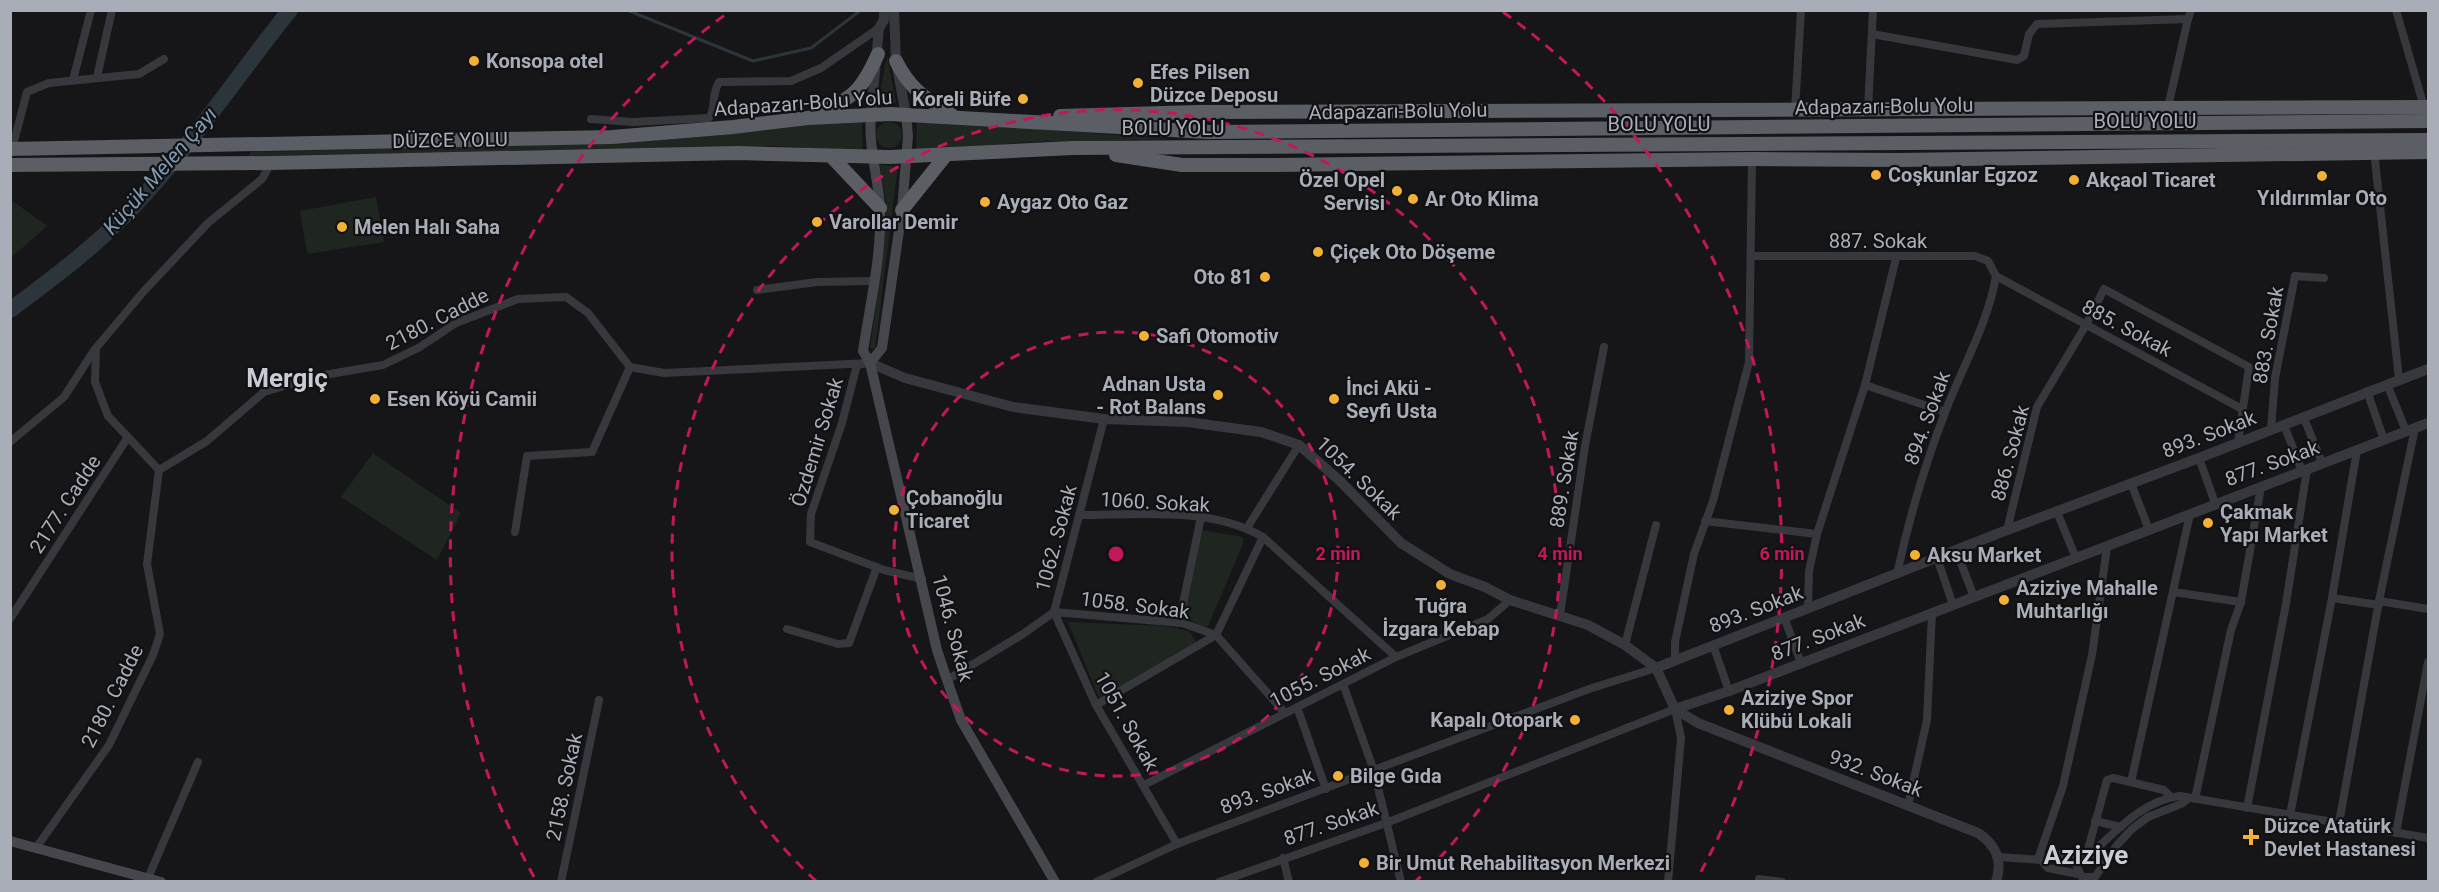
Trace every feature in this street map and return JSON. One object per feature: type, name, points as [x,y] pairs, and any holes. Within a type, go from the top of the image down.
[{"type":"highway","points":[[808,118],[845,101],[865,82],[878,54]]},
{"type":"highway","points":[[896,61],[905,80],[920,94],[955,117]]},
{"type":"highway","points":[[1013,120],[1074,115],[1198,112],[2426,107]]},
{"type":"highway","name":"Adapazarı-Bolu Yolu","points":[[11,149],[612,137],[733,128],[808,118],[871,115],[955,117],[1208,132],[2428,121]]},
{"type":"highway","name":"BOLU YOLU","points":[[890,157],[1072,148],[2428,140]]},
{"type":"highway","points":[[1072,148],[1182,165],[1752,159],[1898,160],[2374,151],[2428,152]]},
{"type":"highway","name":"DÜZCE YOLU","points":[[10,165],[271,163],[737,153],[890,157]]},
{"type":"highway","points":[[902,210],[946,155]]},
{"type":"highway","points":[[831,156],[880,208]]},
{"type":"main road","name":"1046. Sokak","points":[[871,115],[869,136],[880,208],[863,351],[870,363],[937,650],[961,720],[1055,882]]},
{"type":"main road","points":[[870,363],[882,348],[902,210],[908,136],[906,115]]},
{"type":"main road","points":[[10,841],[161,882]]},
{"type":"street","points":[[73,80],[91,10]]},
{"type":"street","points":[[97,77],[112,10]]},
{"type":"street","points":[[894,10],[896,61],[906,115]]},
{"type":"street","points":[[1796,10],[1801,11],[1796,110]]},
{"type":"street","points":[[1868,109],[1873,10]]},
{"type":"street","points":[[2168,107],[2191,10]]},
{"type":"street","points":[[2396,10],[2426,107]]},
{"type":"street","points":[[871,115],[882,19]]},
{"type":"street","points":[[591,120],[633,122],[709,118],[713,112],[713,93],[719,82],[791,81],[821,68],[882,19]]},
{"type":"street","points":[[1872,34],[2017,60],[2024,56],[2029,34],[2037,24],[2188,19]]},
{"type":"street","points":[[11,149],[27,92],[49,83],[139,74],[164,59]]},
{"type":"street","points":[[2374,151],[2399,379]]},
{"type":"street","points":[[1675,660],[1675,642],[1694,554],[1713,501],[1749,362],[1752,159]]},
{"type":"street","points":[[10,441],[64,398],[96,348],[144,291],[208,223],[262,179],[271,163]]},
{"type":"street","name":"887. Sokak","points":[[1751,256],[1896,258],[1975,256],[1988,261],[1996,276]]},
{"type":"street","points":[[1808,607],[1809,571],[1817,534],[1865,386],[1896,258]]},
{"type":"street","name":"885. Sokak","points":[[1996,276],[2242,409]]},
{"type":"street","name":"894. Sokak","points":[[1897,574],[1910,512],[1945,412],[1992,298],[1996,276]]},
{"type":"street","name":"883. Sokak","points":[[2271,429],[2275,378],[2295,276],[2324,278]]},
{"type":"street","points":[[757,290],[817,282],[873,280]]},
{"type":"street","name":"886. Sokak","points":[[2007,530],[2037,407],[2086,325],[2104,289],[2249,367],[2242,409]]},
{"type":"street","name":"2180. Cadde","points":[[36,848],[109,745],[153,655],[160,634],[147,564],[159,470],[207,441],[264,392],[318,376],[383,365],[420,347],[456,323],[518,299],[566,297],[588,314],[630,367]]},
{"type":"street","name":"889. Sokak","points":[[1560,615],[1585,446],[1604,347]]},
{"type":"street","points":[[96,348],[95,382],[108,416],[159,470]]},
{"type":"street","points":[[515,532],[527,456],[592,452],[630,367],[664,373],[870,363]]},
{"type":"street","name":"1054. Sokak","points":[[870,363],[905,378],[1013,407],[1104,419],[1187,422],[1251,431],[1299,445],[1339,480],[1401,543],[1450,574],[1485,587],[1510,600],[1588,625],[1625,645],[1656,668]]},
{"type":"street","name":"Özdemir Sokak","points":[[870,363],[857,365],[842,423],[811,514],[810,542],[877,567]]},
{"type":"street","name":"893. Sokak","points":[[1096,882],[1177,844],[1589,689],[1656,668],[1808,607],[2428,369]]},
{"type":"street","points":[[2339,823],[2411,430],[2387,384]]},
{"type":"street","points":[[1865,386],[1945,412]]},
{"type":"street","points":[[2367,392],[2384,440]]},
{"type":"street","points":[[2238,442],[2242,409]]},
{"type":"street","points":[[2304,418],[2322,463]]},
{"type":"street","name":"1062. Sokak","points":[[947,680],[1023,634],[1054,612],[1104,419]]},
{"type":"street","name":"877. Sokak","points":[[1219,882],[1386,824],[1675,709],[1729,691],[2428,423]]},
{"type":"street","points":[[2247,808],[2286,604],[2304,470],[2284,425]]},
{"type":"street","name":"2177. Cadde","points":[[10,619],[128,437]]},
{"type":"street","points":[[1247,528],[1299,445]]},
{"type":"street","points":[[2290,815],[2332,598],[2357,450]]},
{"type":"street","points":[[2199,458],[2215,503]]},
{"type":"street","points":[[2131,483],[2149,530]]},
{"type":"street","points":[[2192,799],[2231,630],[2241,602],[2261,487]]},
{"type":"street","points":[[2057,512],[2076,558]]},
{"type":"street","name":"1060. Sokak","points":[[1079,514],[1201,518],[1247,528],[1263,537],[1396,657]]},
{"type":"street","points":[[2131,782],[2190,514]]},
{"type":"street","points":[[1179,623],[1201,518]]},
{"type":"street","points":[[1705,521],[1817,534]]},
{"type":"street","points":[[1625,645],[1656,525]]},
{"type":"street","points":[[1096,705],[1216,635],[1263,537]]},
{"type":"street","points":[[2039,859],[2063,786],[2090,666],[2107,547]]},
{"type":"street","points":[[1956,550],[1974,597]]},
{"type":"street","points":[[1936,558],[1953,605]]},
{"type":"street","points":[[787,629],[838,644],[849,643],[877,567],[922,579]]},
{"type":"street","points":[[2173,592],[2241,602]]},
{"type":"street","points":[[2332,598],[2428,609]]},
{"type":"street","name":"1055. Sokak","points":[[1144,785],[1396,657],[1488,619],[1510,600]]},
{"type":"street","name":"1058. Sokak","points":[[1054,612],[1179,623],[1216,635]]},
{"type":"street","name":"1051. Sokak","points":[[1054,612],[1096,705],[1177,844]]},
{"type":"street","points":[[1908,805],[1927,720],[1932,613]]},
{"type":"street","points":[[1784,617],[1801,663]]},
{"type":"street","points":[[1216,635],[1285,713]]},
{"type":"street","points":[[1713,645],[1729,691]]},
{"type":"street","points":[[2396,833],[2428,662]]},
{"type":"street","points":[[1656,668],[1675,709],[1681,738],[1668,882]]},
{"type":"street","points":[[1343,684],[1374,771],[1401,882]]},
{"type":"street","name":"2158. Sokak","points":[[561,882],[600,700]]},
{"type":"street","points":[[1297,707],[1326,789]]},
{"type":"street","name":"932. Sokak","points":[[1675,709],[1698,723],[1978,833],[1988,840],[1999,857]]},
{"type":"street","points":[[148,878],[198,762]]},
{"type":"street","points":[[2087,853],[2107,780],[2113,778],[2164,790],[2171,797]]},
{"type":"street","points":[[2082,877],[2076,865],[2087,853],[2154,803],[2171,797],[2428,838]]},
{"type":"street","points":[[2039,859],[2048,868],[2091,879],[2099,878],[2102,866],[2117,845],[2140,823],[2192,799]]},
{"type":"street","points":[[2095,821],[2121,827]]},
{"type":"street","points":[[1996,882],[2000,868],[1999,857],[2039,859],[2050,855],[2087,853],[2099,858],[2102,866]]},
{"type":"street","points":[[1283,858],[1289,882]]},
{"type":"street","points":[[1759,879],[1782,882]]},
{"type":"shaded area","points":[[887,55],[896,103],[878,103]]},
{"type":"shaded area","points":[[862,120],[863,151],[771,146],[249,156],[250,152],[625,142]]},
{"type":"shaded area","points":[[917,120],[1172,139],[1028,142],[916,152]]},
{"type":"shaded area","points":[[889,122],[899,125],[902,135],[899,145],[889,148],[879,145],[876,135],[879,125]]},
{"type":"shaded area","points":[[880,165],[898,166],[875,349],[870,348],[884,248],[886,204]]},
{"type":"shaded area","name":"Melen Halı Saha","points":[[376,197],[384,242],[307,254],[300,211]]},
{"type":"shaded area","points":[[11,200],[47,226],[10,258]]},
{"type":"shaded area","points":[[373,453],[461,513],[437,560],[341,497]]},
{"type":"shaded area","points":[[1202,530],[1243,537],[1243,544],[1208,626],[1202,627],[1182,615]]},
{"type":"shaded area","points":[[1068,622],[1165,626],[1189,631],[1197,643],[1099,698]]},
{"type":"waterway","name":"Küçük Melen Çayı","points":[[10,310],[89,249],[119,222],[194,135],[290,10]]},
{"type":"waterway","points":[[627,10],[753,61],[811,48],[861,10]]},
{"type":"place","name":"Konsopa otel","points":[[474,61]]},
{"type":"place","name":"Efes Pilsen Düzce Deposu","points":[[1138,83]]},
{"type":"place","name":"Koreli Büfe","points":[[1023,99]]},
{"type":"place","name":"Coşkunlar Egzoz","points":[[1876,175]]},
{"type":"place","name":"Yıldırımlar Oto","points":[[2322,176]]},
{"type":"place","name":"Akçaol Ticaret","points":[[2074,180]]},
{"type":"place","name":"Özel Opel Servisi","points":[[1397,191]]},
{"type":"place","name":"Ar Oto Klima","points":[[1413,199]]},
{"type":"place","name":"Aygaz Oto Gaz","points":[[985,202]]},
{"type":"place","name":"Varollar Demir","points":[[817,222]]},
{"type":"place","name":"Melen Halı Saha","points":[[342,227]]},
{"type":"place","name":"Çiçek Oto Döşeme","points":[[1318,252]]},
{"type":"place","name":"Oto 81","points":[[1265,277]]},
{"type":"place","name":"Safi Otomotiv","points":[[1144,336]]},
{"type":"place","name":"Adnan Usta - Rot Balans","points":[[1218,395]]},
{"type":"place","name":"Esen Köyü Camii","points":[[375,399]]},
{"type":"place","name":"İnci Akü - Seyfi Usta","points":[[1334,399]]},
{"type":"place","name":"Çobanoğlu Ticaret","points":[[894,510]]},
{"type":"place","name":"Çakmak Yapı Market","points":[[2208,523]]},
{"type":"place","name":"Aksu Market","points":[[1915,555]]},
{"type":"place","name":"Tuğra İzgara Kebap","points":[[1441,585]]},
{"type":"place","name":"Aziziye Mahalle Muhtarlığı","points":[[2004,600]]},
{"type":"place","name":"Aziziye Spor Klübü Lokali","points":[[1729,710]]},
{"type":"place","name":"Kapalı Otopark","points":[[1575,720]]},
{"type":"place","name":"Bilge Gıda","points":[[1338,776]]},
{"type":"place","name":"Düzce Atatürk Devlet Hastanesi","points":[[2251,837]]},
{"type":"place","name":"Bir Umut Rehabilitasyon Merkezi","points":[[1364,863]]},
{"type":"district","name":"Mergiç","points":[[287,378]]},
{"type":"district","name":"Aziziye","points":[[2086,855]]}]
